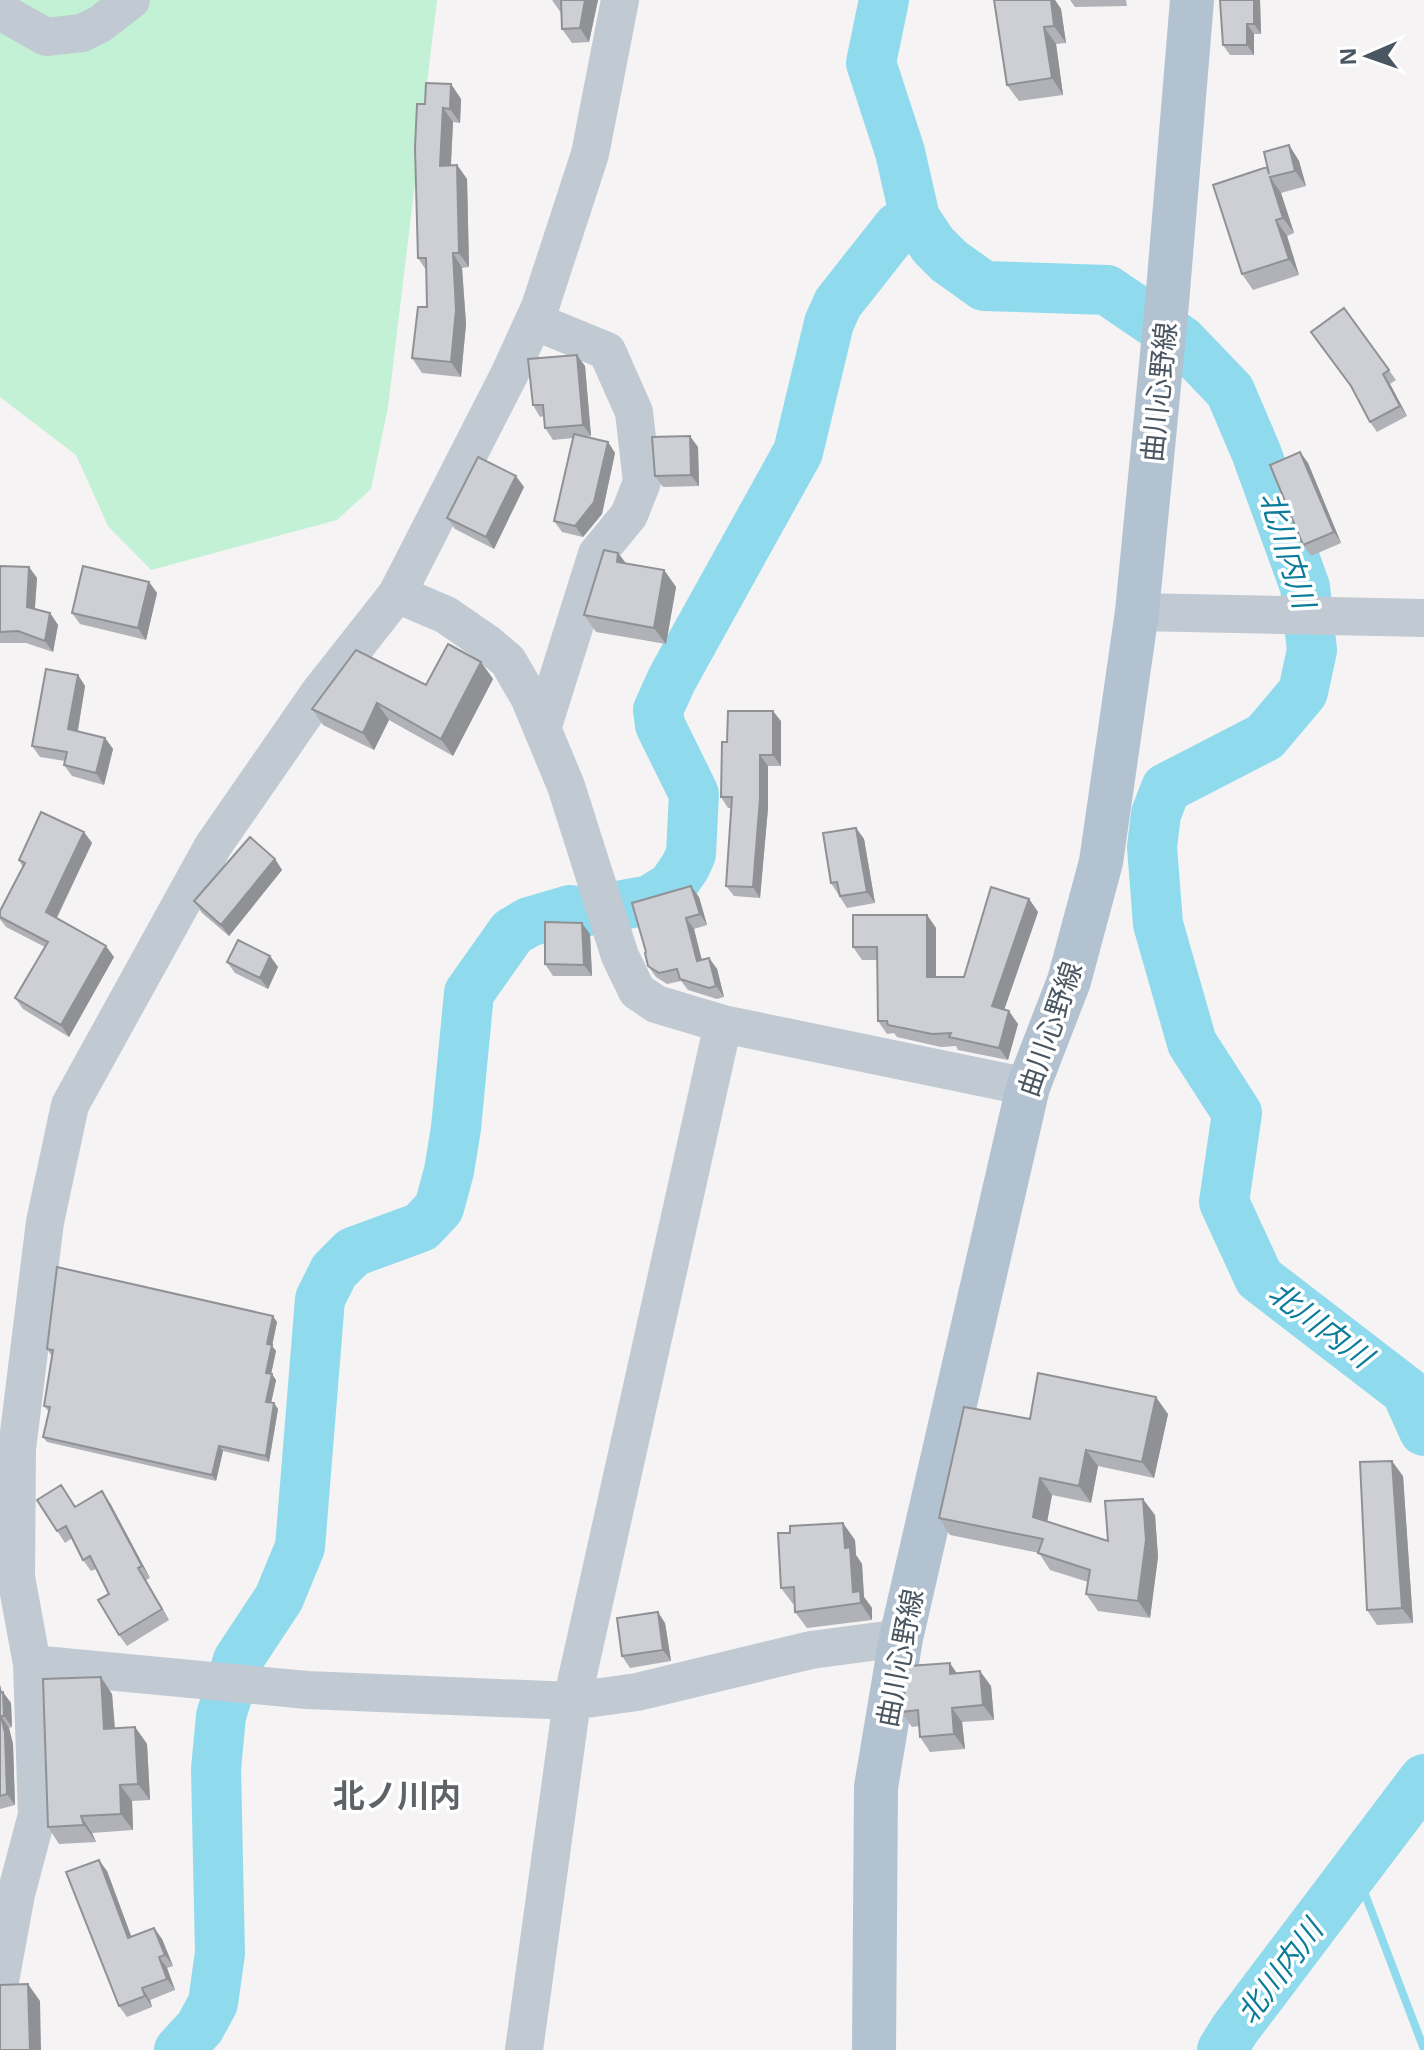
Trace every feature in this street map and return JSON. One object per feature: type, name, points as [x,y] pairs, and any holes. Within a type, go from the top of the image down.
[{"type":"main road","name":"曲川心野線","points":[[874,2050],[876,1787],[901,1638],[1028,1087],[1069,981],[1101,862],[1137,612],[1192,0]]},
{"type":"street","points":[[0,11],[46,37],[82,33],[100,24],[131,0]]},
{"type":"street","points":[[0,1981],[16,1894],[37,1815],[32,1664],[16,1577],[17,1449],[45,1222],[70,1105],[213,846],[319,693],[397,594],[509,375],[534,321],[590,154],[620,0]]},
{"type":"street","points":[[534,321],[607,351],[634,412],[642,482],[629,515],[597,554],[542,729]]},
{"type":"street","points":[[397,594],[446,615],[508,661],[529,697],[566,786],[620,956],[637,991],[656,1004],[723,1024],[1028,1087]]},
{"type":"street","points":[[1137,612],[1424,618]]},
{"type":"street","points":[[524,2050],[572,1701],[723,1024]]},
{"type":"street","points":[[0,1602],[32,1664]]},
{"type":"street","points":[[32,1664],[307,1690],[572,1701],[637,1692],[811,1650],[901,1638]]},
{"type":"green space","points":[[0,0],[437,0],[388,407],[371,489],[337,520],[151,570],[108,526],[76,455],[0,397]]},
{"type":"building","points":[[561,0],[585,0],[580,28],[562,29]]},
{"type":"building","points":[[994,0],[1051,0],[1054,26],[1044,27],[1052,78],[1007,85]]},
{"type":"building","points":[[1220,0],[1254,0],[1254,24],[1247,24],[1247,45],[1223,45]]},
{"type":"building","points":[[426,83],[451,84],[450,109],[443,108],[440,166],[457,165],[459,253],[453,253],[456,310],[451,362],[412,358],[418,307],[427,307],[426,258],[418,258],[415,148],[417,104],[425,104]]},
{"type":"building","points":[[1289,145],[1295,171],[1270,177],[1283,218],[1276,220],[1289,259],[1242,274],[1213,185],[1267,167],[1269,174],[1264,152]]},
{"type":"building","points":[[1344,308],[1389,370],[1383,374],[1400,406],[1370,422],[1351,386],[1311,332]]},
{"type":"building","points":[[577,355],[583,425],[545,428],[543,405],[533,405],[528,359]]},
{"type":"building","points":[[574,434],[608,442],[594,502],[575,526],[554,521]]},
{"type":"building","points":[[690,436],[691,475],[655,476],[652,437]]},
{"type":"building","points":[[1300,452],[1334,532],[1303,545],[1270,465]]},
{"type":"building","points":[[478,457],[516,476],[486,537],[447,518]]},
{"type":"building","points":[[604,550],[618,553],[617,562],[664,570],[654,628],[584,615]]},
{"type":"building","points":[[0,566],[29,567],[27,607],[50,613],[45,641],[18,631],[0,632]]},
{"type":"building","points":[[83,566],[149,582],[138,628],[72,613]]},
{"type":"building","points":[[448,644],[481,662],[441,739],[377,703],[363,733],[312,709],[356,650],[426,685]]},
{"type":"building","points":[[46,669],[78,675],[68,729],[105,738],[96,773],[64,765],[67,752],[32,746]]},
{"type":"building","points":[[728,711],[773,711],[773,755],[760,755],[753,887],[726,886],[732,797],[721,797],[722,742],[727,742]]},
{"type":"building","points":[[41,812],[84,832],[46,912],[106,946],[61,1025],[15,998],[48,942],[0,917],[0,911],[25,863],[19,860]]},
{"type":"building","points":[[856,828],[867,892],[840,896],[837,882],[831,883],[823,833]]},
{"type":"building","points":[[250,837],[275,859],[221,925],[194,901]]},
{"type":"building","points":[[691,886],[700,914],[686,918],[697,961],[709,958],[716,986],[709,988],[680,979],[677,969],[659,973],[648,966],[632,903]]},
{"type":"building","points":[[991,887],[1029,899],[992,1006],[1009,1011],[999,1048],[949,1037],[951,1033],[932,1034],[878,1021],[877,947],[853,947],[853,915],[927,915],[927,977],[964,977]]},
{"type":"building","points":[[545,922],[582,923],[584,965],[545,964]]},
{"type":"building","points":[[238,940],[270,956],[260,978],[227,962]]},
{"type":"building","points":[[57,1267],[273,1316],[267,1344],[272,1345],[266,1373],[272,1374],[266,1402],[274,1403],[266,1456],[219,1446],[212,1475],[43,1437],[50,1407],[44,1406],[53,1350],[47,1349]]},
{"type":"building","points":[[1038,1373],[1156,1397],[1142,1462],[1086,1450],[1079,1486],[1040,1478],[1033,1517],[1108,1541],[1105,1501],[1143,1499],[1146,1540],[1138,1601],[1086,1594],[1090,1570],[1038,1553],[1043,1539],[939,1518],[964,1407],[1030,1419]]},
{"type":"building","points":[[1392,1461],[1402,1608],[1367,1610],[1360,1462]]},
{"type":"building","points":[[61,1485],[75,1507],[102,1491],[142,1566],[138,1568],[162,1609],[119,1635],[98,1600],[109,1594],[90,1556],[83,1560],[66,1526],[57,1531],[37,1500]]},
{"type":"building","points":[[843,1523],[845,1548],[850,1547],[853,1592],[860,1591],[861,1603],[795,1612],[794,1587],[781,1588],[778,1533],[790,1533],[790,1526]]},
{"type":"building","points":[[658,1612],[663,1650],[622,1656],[617,1618]]},
{"type":"building","points":[[950,1663],[950,1674],[980,1671],[983,1705],[952,1708],[954,1734],[920,1737],[918,1710],[901,1712],[909,1666]]},
{"type":"building","points":[[101,1677],[104,1729],[135,1727],[138,1784],[120,1785],[121,1814],[81,1816],[84,1825],[48,1827],[43,1679]]},
{"type":"building","points":[[3,1692],[4,1716],[1,1716],[5,1733],[7,1794],[0,1796],[0,1693]]},
{"type":"building","points":[[99,1860],[128,1938],[154,1928],[165,1955],[159,1957],[167,1979],[142,1988],[145,1996],[119,2006],[66,1872]]},
{"type":"building","points":[[28,1984],[30,2050],[0,2050],[0,1985]]},
{"type":"waterway","name":"北川内川","points":[[884,0],[871,63],[900,152],[915,218],[933,245],[949,261],[984,286],[1107,290],[1182,341],[1230,391],[1256,452],[1305,587],[1312,650],[1303,692],[1265,737],[1166,788],[1156,814],[1152,847],[1158,924],[1192,1043],[1237,1113],[1224,1202],[1259,1278],[1406,1391],[1424,1431]]},
{"type":"waterway","points":[[179,2050],[200,2027],[213,2003],[220,1953],[216,1769],[221,1716],[238,1660],[279,1598],[300,1547],[320,1299],[334,1271],[353,1252],[421,1227],[439,1208],[456,1128],[469,993],[512,932],[529,922],[570,910],[583,912],[650,900],[672,886],[685,867],[691,854],[694,794],[660,725],[658,710],[672,679],[798,452],[829,323],[838,303],[898,227],[915,218]]},
{"type":"waterway","name":"北川内川","points":[[1222,2050],[1424,1779]]},
{"type":"waterway","points":[[1355,1868],[1424,2049]]},
{"type":"district","name":"北ノ川内","points":[[397,1796]]}]
